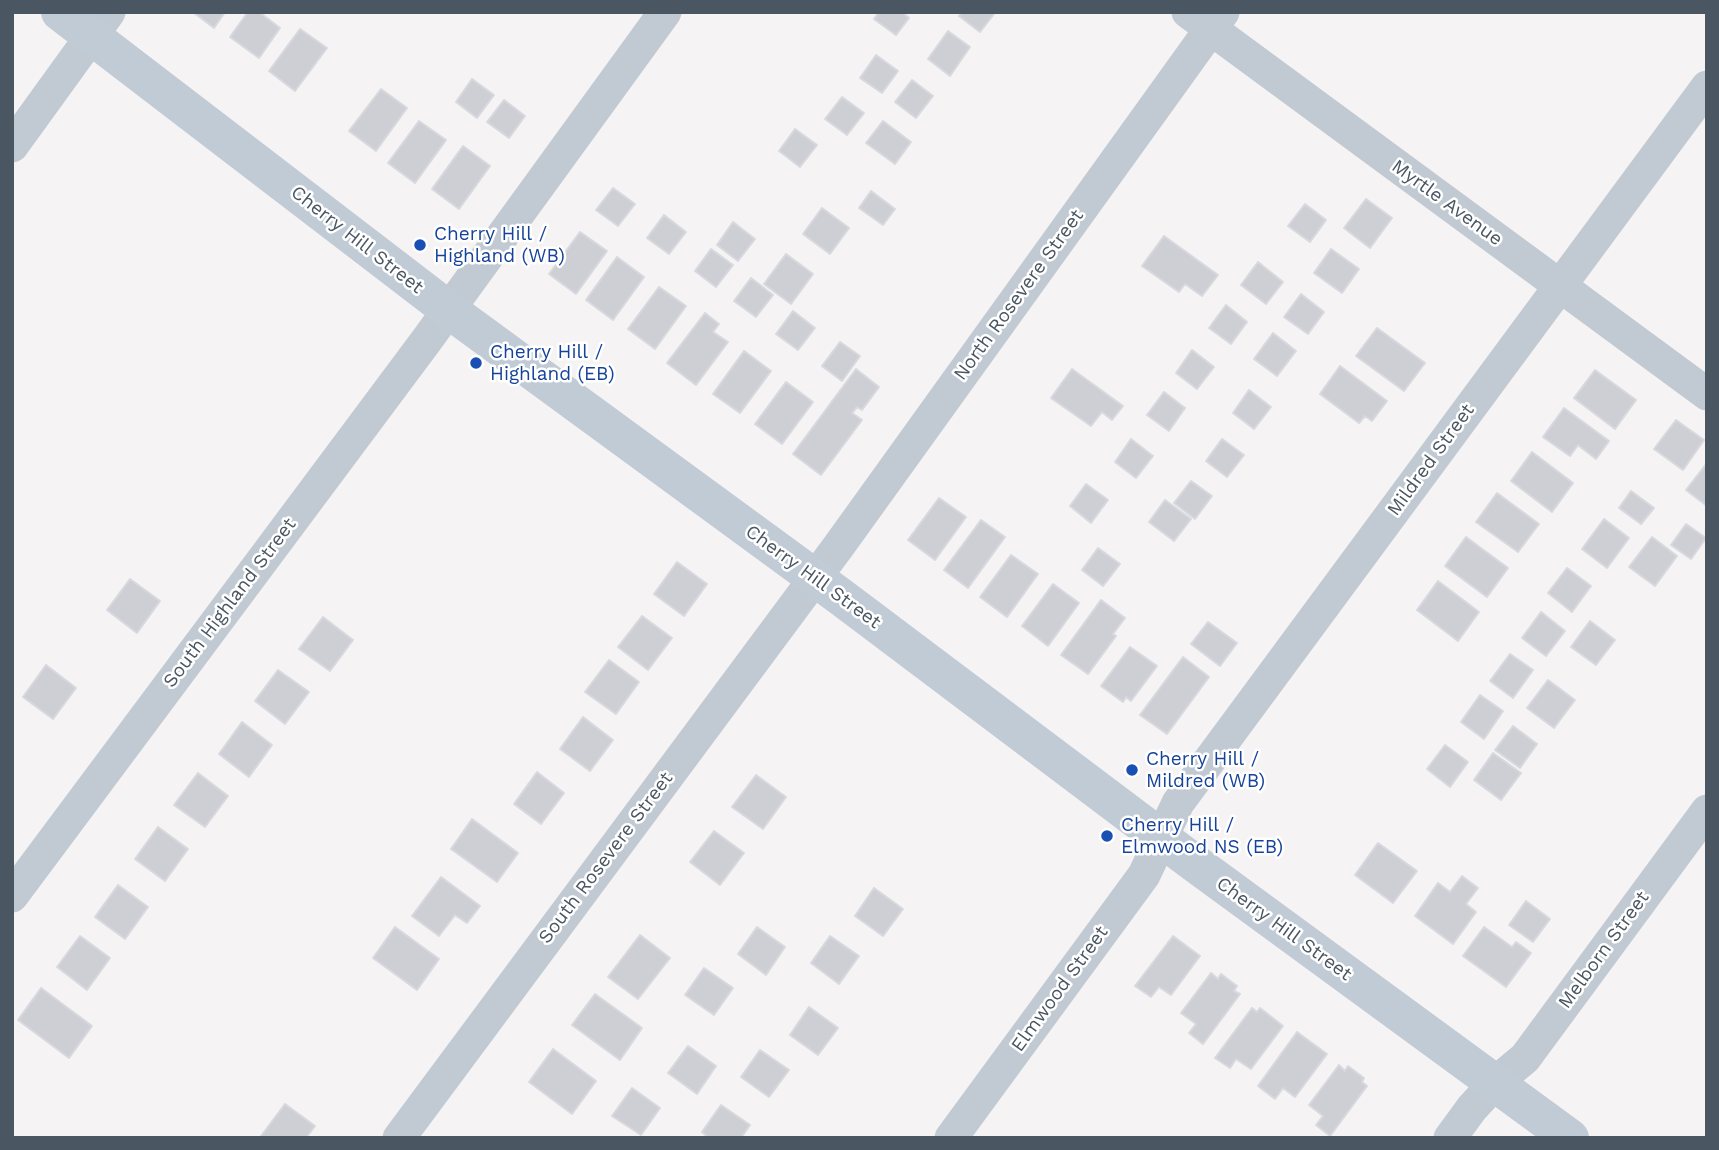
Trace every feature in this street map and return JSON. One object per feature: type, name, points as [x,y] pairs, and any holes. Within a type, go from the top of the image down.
[{"type":"street","name":"Cherry Hill Street","points":[[60,12],[101,24],[449,310],[1570,1138]]},
{"type":"street","name":"South Highland Street","points":[[12,896],[449,310],[666,12]]},
{"type":"street","name":"Myrtle Avenue","points":[[1207,18],[1707,394]]},
{"type":"street","name":"North Rosevere Street","points":[[815,578],[1207,18]]},
{"type":"street","points":[[12,146],[101,24]]},
{"type":"street","name":"Mildred Street","points":[[1162,837],[1178,803],[1707,87]]},
{"type":"street","name":"South Rosevere Street","points":[[399,1138],[815,578]]},
{"type":"street","name":"Melborn Street","points":[[1450,1138],[1495,1083],[1525,1058],[1707,811]]},
{"type":"street","name":"Elmwood Street","points":[[951,1138],[1144,875],[1162,837]]},
{"type":"building","points":[[193,12],[225,12],[214,28]]},
{"type":"building","points":[[248,12],[259,12],[280,28],[259,58],[230,37]]},
{"type":"building","points":[[879,12],[902,12],[909,18],[896,35],[874,19]]},
{"type":"building","points":[[962,12],[994,14],[980,32],[959,16]]},
{"type":"building","points":[[300,29],[327,48],[295,91],[269,71]]},
{"type":"building","points":[[948,31],[970,47],[950,76],[928,59]]},
{"type":"building","points":[[876,55],[898,71],[882,93],[860,78]]},
{"type":"building","points":[[472,79],[494,95],[477,118],[456,102]]},
{"type":"building","points":[[912,80],[933,96],[916,118],[895,102]]},
{"type":"building","points":[[381,89],[407,108],[376,151],[349,131]]},
{"type":"building","points":[[842,97],[864,113],[847,135],[825,119]]},
{"type":"building","points":[[504,100],[525,116],[509,138],[487,122]]},
{"type":"building","points":[[419,121],[446,140],[415,183],[388,163]]},
{"type":"building","points":[[883,121],[911,142],[895,164],[866,143]]},
{"type":"building","points":[[795,129],[817,145],[800,167],[779,151]]},
{"type":"building","points":[[463,146],[490,166],[459,209],[432,189]]},
{"type":"building","points":[[613,188],[635,204],[618,226],[596,210]]},
{"type":"building","points":[[871,191],[895,209],[883,225],[859,208]]},
{"type":"building","points":[[1366,199],[1392,218],[1370,248],[1344,228]]},
{"type":"building","points":[[1305,204],[1326,220],[1310,242],[1288,226]]},
{"type":"building","points":[[822,208],[849,228],[830,254],[803,234]]},
{"type":"building","points":[[664,215],[686,232],[669,254],[647,238]]},
{"type":"building","points":[[733,222],[755,239],[738,261],[717,245]]},
{"type":"building","points":[[580,232],[607,251],[576,294],[549,274]]},
{"type":"building","points":[[1164,236],[1218,275],[1202,296],[1185,284],[1179,292],[1142,266]]},
{"type":"building","points":[[711,249],[733,265],[716,287],[695,271]]},
{"type":"building","points":[[1331,249],[1359,269],[1342,293],[1314,273]]},
{"type":"building","points":[[786,254],[813,274],[791,304],[764,284]]},
{"type":"building","points":[[617,257],[644,277],[613,320],[586,300]]},
{"type":"building","points":[[1258,262],[1283,282],[1266,304],[1241,285]]},
{"type":"building","points":[[751,278],[773,295],[756,317],[734,301]]},
{"type":"building","points":[[659,287],[686,306],[655,349],[628,329]]},
{"type":"building","points":[[1301,294],[1324,312],[1308,334],[1284,317]]},
{"type":"building","points":[[1226,305],[1247,322],[1231,344],[1209,328]]},
{"type":"building","points":[[793,311],[815,328],[798,350],[776,334]]},
{"type":"building","points":[[705,313],[719,324],[713,332],[728,342],[696,385],[667,363]]},
{"type":"building","points":[[1377,328],[1425,363],[1404,391],[1356,356]]},
{"type":"building","points":[[1273,333],[1296,351],[1277,376],[1254,359]]},
{"type":"building","points":[[840,342],[860,356],[842,381],[822,366]]},
{"type":"building","points":[[1192,350],[1214,367],[1197,389],[1176,373]]},
{"type":"building","points":[[744,351],[771,371],[740,413],[713,394]]},
{"type":"building","points":[[1340,366],[1387,401],[1372,421],[1365,416],[1359,423],[1320,394]]},
{"type":"building","points":[[856,369],[879,387],[862,410],[857,407],[852,413],[862,420],[821,475],[793,454]]},
{"type":"building","points":[[1072,369],[1123,406],[1112,420],[1102,412],[1091,426],[1051,398]]},
{"type":"building","points":[[1595,370],[1636,400],[1615,429],[1574,398]]},
{"type":"building","points":[[786,382],[813,402],[782,444],[755,424]]},
{"type":"building","points":[[1249,390],[1271,407],[1254,429],[1233,413]]},
{"type":"building","points":[[1164,392],[1185,408],[1169,431],[1147,415]]},
{"type":"building","points":[[1564,408],[1609,441],[1596,459],[1578,445],[1570,456],[1543,437]]},
{"type":"building","points":[[1676,420],[1704,440],[1683,470],[1654,449]]},
{"type":"building","points":[[1131,439],[1153,456],[1136,478],[1115,462]]},
{"type":"building","points":[[1222,439],[1244,455],[1227,477],[1206,461]]},
{"type":"building","points":[[1532,452],[1573,483],[1552,512],[1511,481]]},
{"type":"building","points":[[1707,463],[1707,506],[1686,490]]},
{"type":"building","points":[[1191,481],[1212,496],[1195,519],[1174,503]]},
{"type":"building","points":[[1086,484],[1108,500],[1091,523],[1070,506]]},
{"type":"building","points":[[1631,491],[1654,508],[1641,524],[1619,508]]},
{"type":"building","points":[[1497,493],[1539,524],[1518,552],[1476,522]]},
{"type":"building","points":[[939,498],[966,517],[935,560],[908,540]]},
{"type":"building","points":[[1165,500],[1191,519],[1174,541],[1149,522]]},
{"type":"building","points":[[1604,519],[1629,538],[1607,568],[1582,549]]},
{"type":"building","points":[[981,520],[1005,537],[968,588],[944,570]]},
{"type":"building","points":[[1686,524],[1706,538],[1691,559],[1671,545]]},
{"type":"building","points":[[1466,537],[1508,568],[1487,597],[1445,566]]},
{"type":"building","points":[[1652,537],[1677,556],[1655,586],[1629,567]]},
{"type":"building","points":[[1098,548],[1120,564],[1103,586],[1082,570]]},
{"type":"building","points":[[1011,555],[1038,574],[1007,617],[980,597]]},
{"type":"building","points":[[677,562],[707,584],[684,616],[654,594]]},
{"type":"building","points":[[1567,568],[1591,586],[1572,612],[1548,593]]},
{"type":"building","points":[[130,579],[160,601],[137,633],[107,610]]},
{"type":"building","points":[[1438,581],[1479,612],[1458,641],[1417,610]]},
{"type":"building","points":[[1053,584],[1079,603],[1048,646],[1022,626]]},
{"type":"building","points":[[1101,600],[1125,618],[1113,634],[1116,636],[1088,674],[1061,655]]},
{"type":"building","points":[[1541,612],[1565,631],[1546,656],[1522,638]]},
{"type":"building","points":[[642,616],[672,638],[648,670],[618,647]]},
{"type":"building","points":[[323,617],[353,640],[330,671],[299,649]]},
{"type":"building","points":[[1590,621],[1615,640],[1596,665],[1571,647]]},
{"type":"building","points":[[1208,622],[1237,643],[1220,666],[1191,644]]},
{"type":"building","points":[[1130,647],[1157,666],[1131,701],[1126,697],[1123,702],[1101,686]]},
{"type":"building","points":[[1510,654],[1533,670],[1513,698],[1490,681]]},
{"type":"building","points":[[1183,657],[1209,677],[1167,734],[1140,715]]},
{"type":"building","points":[[609,660],[639,682],[616,714],[585,692]]},
{"type":"building","points":[[46,665],[76,688],[53,719],[23,697]]},
{"type":"building","points":[[278,670],[309,692],[285,724],[255,701]]},
{"type":"building","points":[[1548,680],[1575,700],[1554,728],[1527,708]]},
{"type":"building","points":[[1480,695],[1503,711],[1484,739],[1461,722]]},
{"type":"building","points":[[583,717],[613,740],[590,771],[560,749]]},
{"type":"building","points":[[242,722],[272,745],[249,777],[219,754]]},
{"type":"building","points":[[1513,726],[1537,744],[1520,768],[1495,750]]},
{"type":"building","points":[[1445,745],[1468,762],[1450,787],[1427,769]]},
{"type":"building","points":[[1493,753],[1521,773],[1501,800],[1474,780]]},
{"type":"building","points":[[537,772],[564,793],[541,824],[514,804]]},
{"type":"building","points":[[198,773],[228,796],[205,827],[174,805]]},
{"type":"building","points":[[756,775],[786,797],[763,829],[732,807]]},
{"type":"building","points":[[472,819],[518,853],[497,882],[451,849]]},
{"type":"building","points":[[158,827],[188,849],[165,881],[135,859]]},
{"type":"building","points":[[714,831],[744,853],[720,885],[690,862]]},
{"type":"building","points":[[1378,843],[1417,871],[1393,903],[1355,875]]},
{"type":"building","points":[[1462,876],[1478,888],[1466,904],[1476,912],[1453,944],[1415,916],[1438,883],[1450,892]]},
{"type":"building","points":[[441,877],[480,906],[467,923],[455,915],[439,936],[412,916]]},
{"type":"building","points":[[118,885],[148,907],[125,939],[95,917]]},
{"type":"building","points":[[874,888],[903,909],[883,936],[855,916]]},
{"type":"building","points":[[1526,901],[1550,919],[1533,942],[1509,925]]},
{"type":"building","points":[[395,927],[439,959],[417,990],[373,958]]},
{"type":"building","points":[[757,927],[785,947],[766,975],[738,954]]},
{"type":"building","points":[[1484,927],[1512,947],[1516,942],[1531,953],[1506,987],[1463,956]]},
{"type":"building","points":[[640,935],[670,958],[638,999],[608,977]]},
{"type":"building","points":[[80,936],[110,958],[87,990],[57,967]]},
{"type":"building","points":[[830,936],[859,956],[839,984],[811,963]]},
{"type":"building","points":[[1173,936],[1200,956],[1171,995],[1159,987],[1151,997],[1135,986]]},
{"type":"building","points":[[704,968],[733,988],[714,1015],[685,995]]},
{"type":"building","points":[[1211,973],[1218,979],[1221,974],[1237,986],[1234,991],[1240,994],[1203,1044],[1189,1033],[1196,1024],[1181,1013]]},
{"type":"building","points":[[41,988],[92,1026],[69,1058],[18,1020]]},
{"type":"building","points":[[595,994],[642,1028],[620,1060],[572,1025]]},
{"type":"building","points":[[809,1007],[838,1028],[818,1055],[790,1035]]},
{"type":"building","points":[[1252,1008],[1257,1012],[1260,1008],[1283,1026],[1251,1069],[1236,1059],[1230,1068],[1215,1058]]},
{"type":"building","points":[[1297,1032],[1327,1054],[1295,1097],[1283,1088],[1275,1099],[1258,1086]]},
{"type":"building","points":[[688,1046],[716,1066],[697,1094],[668,1073]]},
{"type":"building","points":[[553,1049],[596,1081],[572,1114],[529,1082]]},
{"type":"building","points":[[760,1050],[789,1070],[769,1097],[741,1077]]},
{"type":"building","points":[[1339,1065],[1345,1071],[1348,1066],[1364,1078],[1362,1082],[1367,1086],[1330,1136],[1316,1125],[1323,1116],[1309,1105]]},
{"type":"building","points":[[632,1088],[660,1108],[641,1135],[612,1116]]},
{"type":"building","points":[[285,1104],[315,1126],[306,1138],[261,1136]]},
{"type":"building","points":[[721,1105],[750,1125],[741,1138],[709,1138],[702,1132]]},
{"type":"place","name":"Cherry Hill / Highland (WB)","points":[[420,245]]},
{"type":"place","name":"Cherry Hill / Highland (EB)","points":[[476,363]]},
{"type":"place","name":"Cherry Hill / Mildred (WB)","points":[[1132,770]]},
{"type":"place","name":"Cherry Hill / Elmwood NS (EB)","points":[[1107,836]]}]
